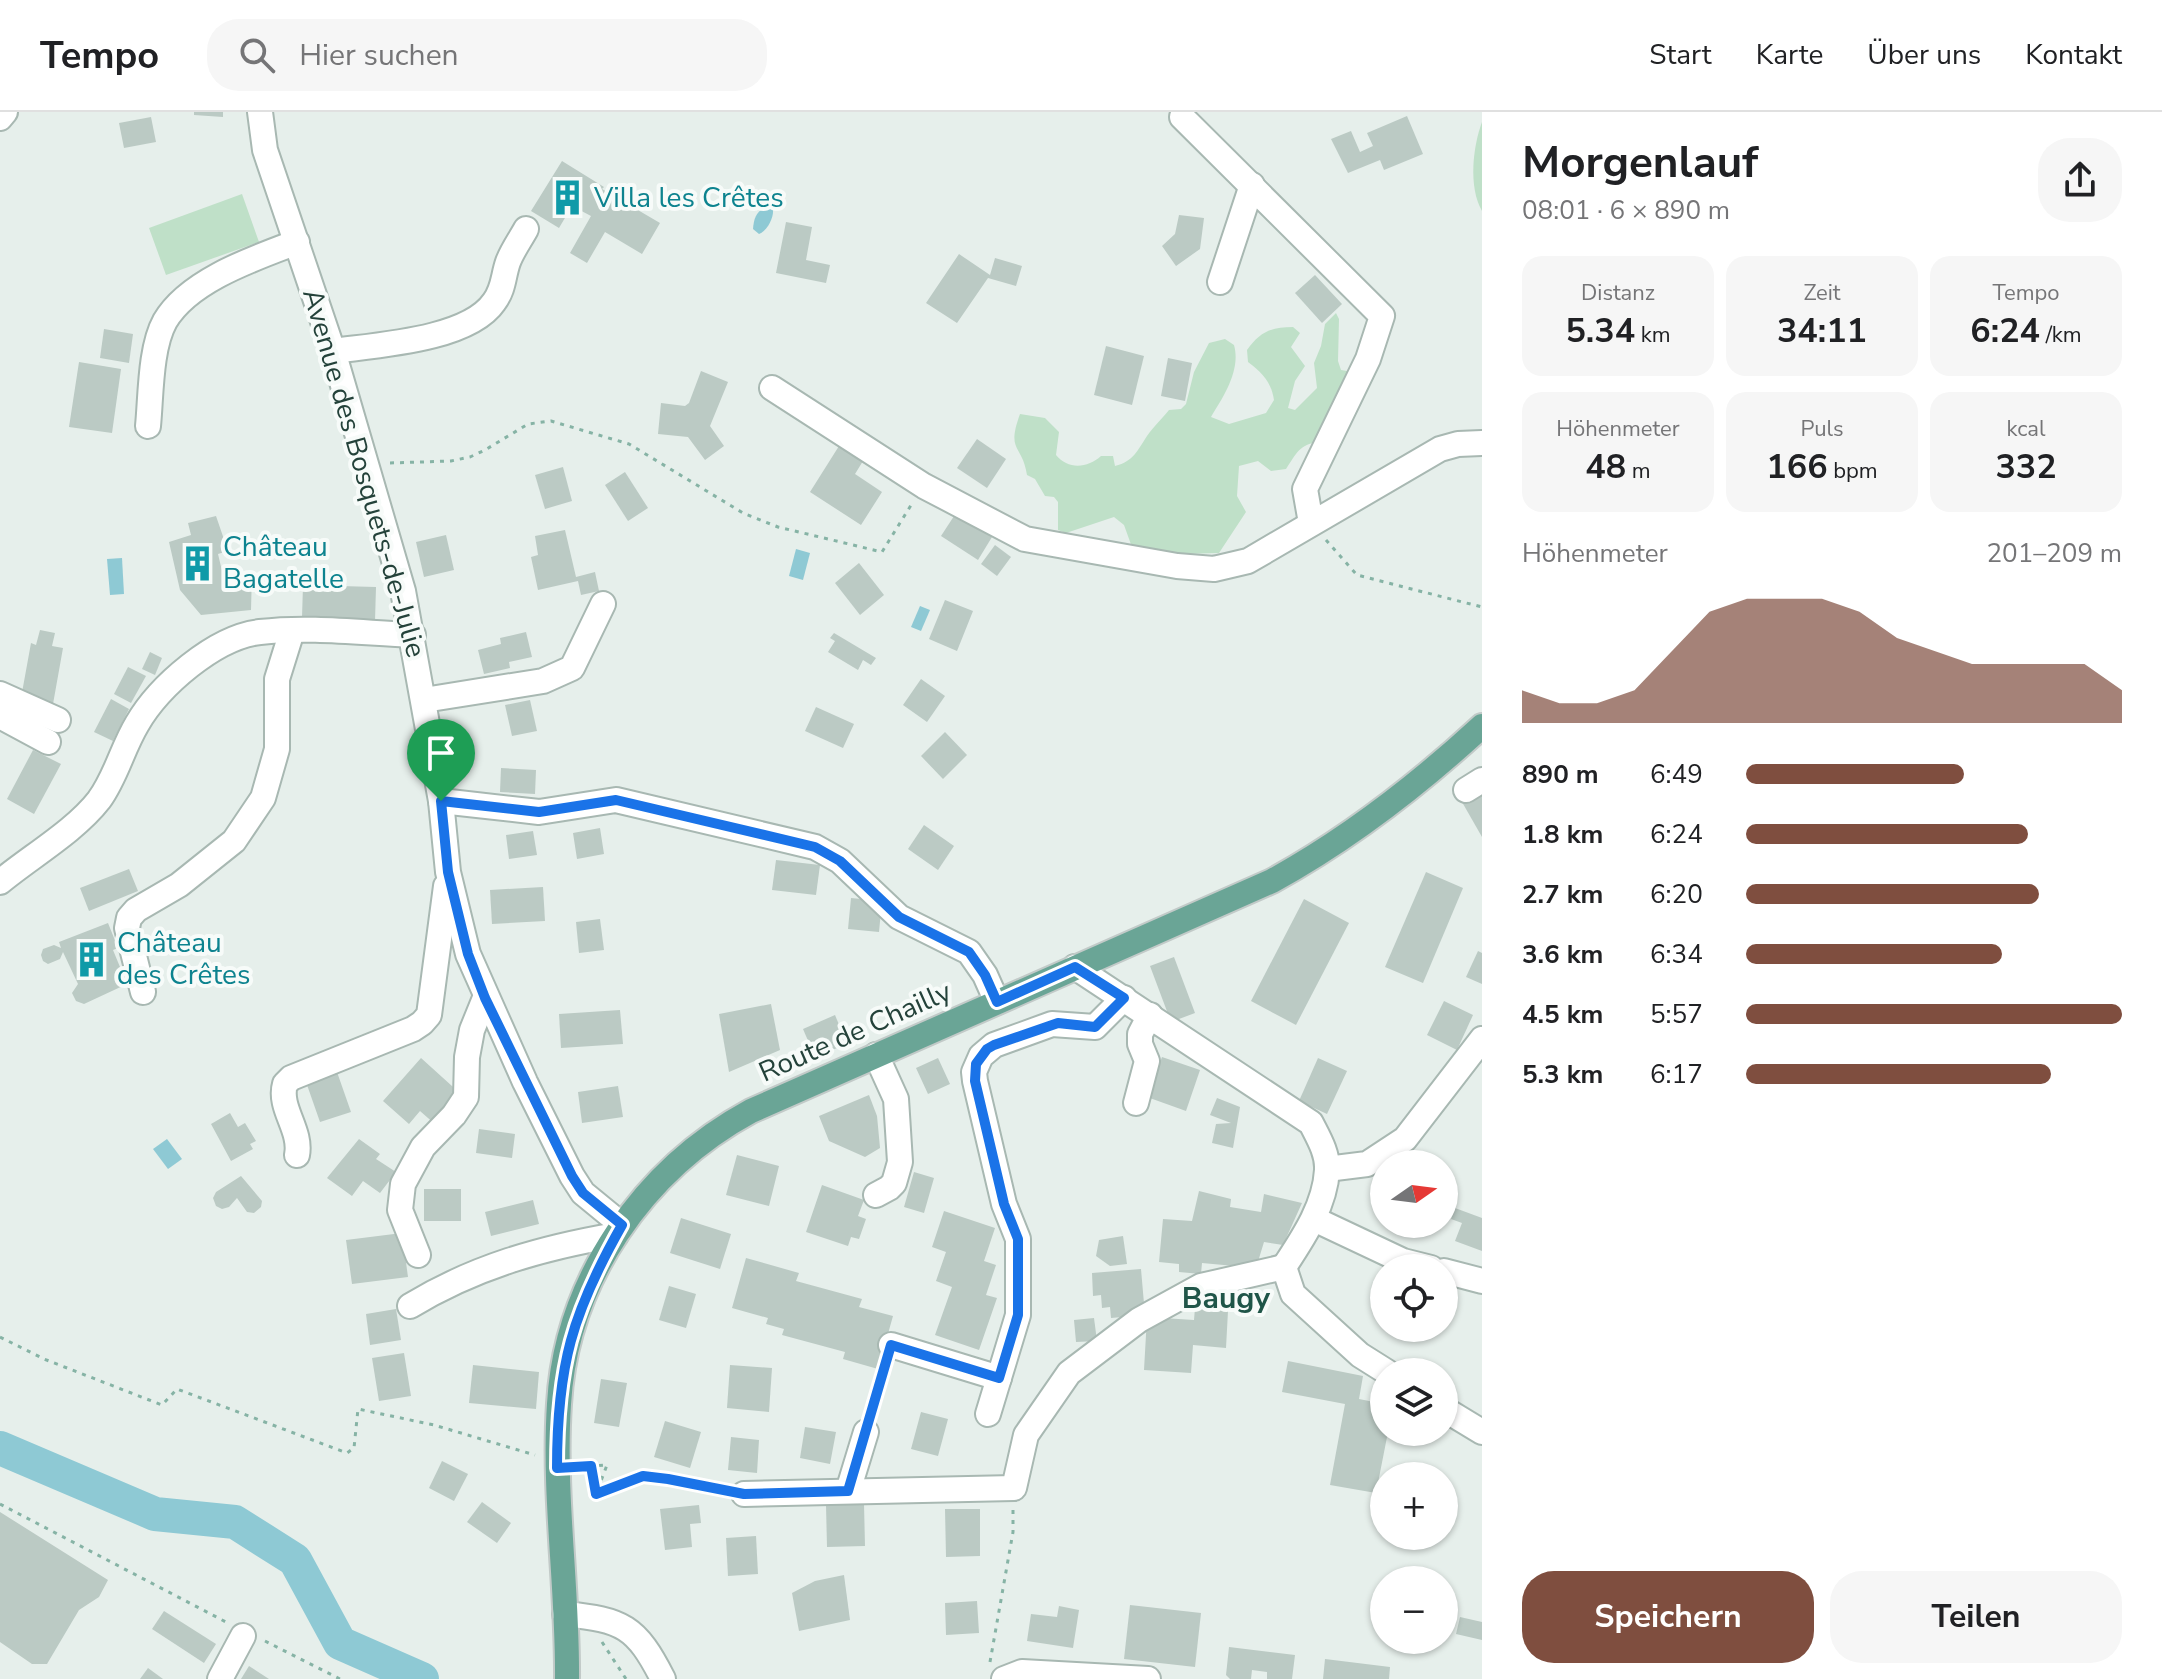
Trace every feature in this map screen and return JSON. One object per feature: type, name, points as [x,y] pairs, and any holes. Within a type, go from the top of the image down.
[{"type":"main road","name":"Route de Chailly","points":[[567,1679],[557,1464],[562,1371],[571,1333],[587,1289],[619,1230],[649,1190],[688,1153],[724,1126],[785,1094],[1272,881],[1367,823],[1482,726]]},
{"type":"street","points":[[0,118],[5,112]]},
{"type":"street","name":"Avenue des Bosquets-de-Julie","points":[[260,112],[265,150],[333,351],[403,591],[441,801],[448,872],[468,954],[485,998],[572,1176],[583,1193],[619,1230]]},
{"type":"street","points":[[1182,117],[1382,316],[1368,359],[1305,489],[1311,523]]},
{"type":"street","points":[[1220,282],[1252,185]]},
{"type":"street","points":[[333,351],[417,338],[461,327],[480,318],[494,303],[503,286],[508,261],[526,229]]},
{"type":"street","points":[[148,426],[154,358],[165,321],[196,288],[244,262],[297,242]]},
{"type":"street","points":[[772,388],[924,486],[1025,539],[1177,566],[1214,569],[1248,561],[1440,449],[1458,444],[1482,443]]},
{"type":"street","points":[[424,700],[543,681],[561,675],[572,668],[603,604]]},
{"type":"street","points":[[143,992],[127,928],[129,918],[136,910],[179,885],[234,841],[263,798],[277,749],[277,679],[292,631]]},
{"type":"street","points":[[0,882],[98,802],[116,772],[136,725],[167,684],[211,650],[257,632],[413,635]]},
{"type":"street","points":[[0,694],[53,731],[0,716]]},
{"type":"street","points":[[441,801],[539,812],[616,800],[815,847],[840,861],[899,917],[969,952],[981,968],[997,1002]]},
{"type":"street","points":[[297,1155],[298,1137],[284,1100],[285,1084],[291,1078],[413,1029],[429,1015],[448,872]]},
{"type":"street","points":[[744,1494],[1014,1488],[1026,1435],[1069,1373],[1139,1320],[1201,1286],[1284,1267],[1314,1219],[1327,1169],[1322,1145],[1311,1123],[1075,967]]},
{"type":"street","points":[[418,1255],[400,1210],[403,1184],[423,1147],[454,1115],[466,1097],[467,1057],[472,1030],[485,998]]},
{"type":"street","points":[[988,1414],[1018,1315],[1018,1239],[1004,1204],[975,1081],[976,1064],[994,1045],[1052,1024],[1095,1027],[1124,998]]},
{"type":"street","points":[[1136,1103],[1147,1061],[1140,1044],[1140,1034],[1150,1015]]},
{"type":"street","points":[[1327,1169],[1367,1164],[1405,1139],[1482,1039]]},
{"type":"street","points":[[876,1055],[896,1099],[900,1162],[897,1176],[889,1188],[876,1195]]},
{"type":"street","points":[[1314,1219],[1388,1254]]},
{"type":"street","points":[[410,1306],[480,1269],[619,1230]]},
{"type":"street","points":[[1284,1267],[1293,1294],[1370,1361]]},
{"type":"street","points":[[1458,1275],[1482,1281]]},
{"type":"street","points":[[891,1345],[999,1378]]},
{"type":"street","points":[[1458,1417],[1482,1432]]},
{"type":"street","points":[[848,1491],[866,1432]]},
{"type":"street","points":[[565,1614],[601,1617],[618,1622],[645,1648],[663,1679]]},
{"type":"street","points":[[220,1679],[247,1634]]},
{"type":"street","points":[[997,1673],[1148,1679]]},
{"type":"path","points":[[386,463],[451,461],[470,457],[528,424],[551,421],[629,444],[743,513],[766,522],[882,552],[924,486]]},
{"type":"path","points":[[1311,523],[1357,575],[1482,607]]},
{"type":"path","points":[[0,1337],[44,1359],[162,1405],[177,1389],[347,1453],[354,1448],[358,1409],[434,1425],[557,1464],[607,1465],[596,1494]]},
{"type":"path","points":[[866,1432],[891,1345]]},
{"type":"path","points":[[591,1466],[596,1494]]},
{"type":"path","points":[[596,1494],[643,1476],[744,1494]]},
{"type":"path","points":[[997,1673],[1013,1532],[1014,1488]]},
{"type":"path","points":[[0,1504],[247,1634],[340,1679]]},
{"type":"path","points":[[596,1637],[613,1655],[626,1679]]},
{"type":"green space","points":[[1482,122],[1482,211],[1475,190],[1473,166]]},
{"type":"green space","points":[[242,194],[259,242],[166,275],[149,228]]},
{"type":"green space","points":[[1336,313],[1339,319],[1338,361],[1341,370],[1353,372],[1320,442],[1303,447],[1286,469],[1271,471],[1258,461],[1239,466],[1237,496],[1246,512],[1219,553],[1146,555],[1133,550],[1124,525],[1114,517],[1066,533],[1058,530],[1058,502],[1054,497],[1045,496],[1035,479],[1027,475],[1016,447],[1014,435],[1020,414],[1045,418],[1059,432],[1056,455],[1066,463],[1078,466],[1101,456],[1113,456],[1115,466],[1134,455],[1169,410],[1181,409],[1186,404],[1194,372],[1209,343],[1225,339],[1234,345],[1236,354],[1230,382],[1211,417],[1229,424],[1266,413],[1274,400],[1273,393],[1265,378],[1248,362],[1247,350],[1267,332],[1293,327],[1300,333],[1291,347],[1305,366],[1295,381],[1288,408],[1295,410],[1317,388],[1314,363],[1325,324]]},
{"type":"water","points":[[766,207],[773,209],[772,216],[759,234],[753,229],[754,222],[758,213]]},
{"type":"water","points":[[796,549],[810,553],[803,580],[789,576]]},
{"type":"water","points":[[122,558],[124,594],[110,595],[107,559]]},
{"type":"water","points":[[920,606],[930,610],[921,631],[911,627]]},
{"type":"water","points":[[167,1139],[182,1159],[168,1169],[153,1149]]},
{"type":"building","points":[[194,112],[223,112],[223,117],[194,115]]},
{"type":"building","points":[[1407,116],[1423,154],[1384,170],[1380,160],[1348,173],[1331,139],[1351,131],[1360,152],[1373,146],[1367,133]]},
{"type":"building","points":[[151,117],[156,142],[124,148],[119,123]]},
{"type":"building","points":[[562,161],[660,223],[642,254],[605,232],[587,263],[570,253],[591,216],[572,206],[559,228],[531,211]]},
{"type":"building","points":[[1179,215],[1204,218],[1200,249],[1176,266],[1162,246],[1175,234]]},
{"type":"building","points":[[786,222],[812,227],[806,260],[830,265],[826,283],[776,273]]},
{"type":"building","points":[[959,254],[990,275],[995,258],[1022,266],[1016,286],[988,278],[957,323],[926,303]]},
{"type":"building","points":[[1315,275],[1342,304],[1322,323],[1295,293]]},
{"type":"building","points":[[104,329],[133,334],[129,363],[100,358]]},
{"type":"building","points":[[1106,346],[1144,356],[1132,405],[1094,395]]},
{"type":"building","points":[[1168,358],[1192,363],[1185,401],[1161,396]]},
{"type":"building","points":[[79,362],[121,369],[112,433],[69,427]]},
{"type":"building","points":[[701,371],[728,382],[710,426],[724,446],[705,460],[688,437],[658,434],[661,403],[685,406],[689,403]]},
{"type":"building","points":[[977,439],[1006,459],[987,488],[957,468]]},
{"type":"building","points":[[839,446],[863,461],[855,474],[882,492],[861,525],[810,492]]},
{"type":"building","points":[[563,467],[572,501],[545,509],[535,475]]},
{"type":"building","points":[[625,472],[648,508],[628,521],[605,485]]},
{"type":"building","points":[[956,513],[992,537],[978,560],[941,536]]},
{"type":"building","name":"Château Bagatelle","points":[[216,516],[228,551],[218,554],[223,575],[252,572],[251,610],[201,615],[180,590],[169,542],[191,535],[188,523]]},
{"type":"building","points":[[565,530],[576,577],[595,572],[599,591],[581,595],[578,581],[538,590],[531,557],[538,555],[535,536]]},
{"type":"building","points":[[446,535],[454,570],[424,577],[416,542]]},
{"type":"building","points":[[995,545],[1011,557],[997,576],[981,564]]},
{"type":"building","points":[[859,563],[884,595],[860,615],[835,583]]},
{"type":"building","points":[[303,585],[376,587],[375,621],[302,618]]},
{"type":"building","points":[[945,600],[973,611],[957,651],[929,639]]},
{"type":"building","points":[[40,630],[55,633],[52,646],[63,648],[53,704],[21,698],[31,643],[36,645]]},
{"type":"building","points":[[526,632],[532,657],[509,662],[510,668],[484,674],[478,650],[501,644],[500,638]]},
{"type":"building","points":[[834,633],[876,658],[871,665],[863,660],[858,670],[828,652],[835,641],[830,638]]},
{"type":"building","points":[[150,652],[162,658],[155,675],[142,669]]},
{"type":"building","points":[[128,667],[146,676],[131,703],[114,694]]},
{"type":"building","points":[[921,679],[945,696],[927,722],[903,705]]},
{"type":"building","points":[[111,699],[129,709],[113,741],[94,732]]},
{"type":"building","points":[[530,700],[537,731],[512,736],[505,705]]},
{"type":"building","points":[[816,707],[854,724],[843,748],[805,731]]},
{"type":"building","points":[[945,732],[967,755],[943,779],[921,756]]},
{"type":"building","points":[[33,750],[61,764],[34,814],[7,799]]},
{"type":"building","points":[[501,768],[536,770],[535,794],[500,792]]},
{"type":"building","points":[[1482,791],[1482,837],[1462,802]]},
{"type":"building","points":[[924,825],[954,846],[938,870],[908,849]]},
{"type":"building","points":[[600,828],[604,854],[577,859],[573,833]]},
{"type":"building","points":[[533,831],[537,855],[509,859],[506,835]]},
{"type":"building","points":[[776,860],[820,865],[816,895],[772,890]]},
{"type":"building","points":[[129,869],[138,891],[89,911],[80,888]]},
{"type":"building","points":[[1426,872],[1463,888],[1423,983],[1385,967]]},
{"type":"building","points":[[543,887],[545,921],[492,924],[490,890]]},
{"type":"building","points":[[851,898],[882,901],[879,932],[848,929]]},
{"type":"building","points":[[1304,899],[1349,923],[1296,1025],[1251,1001]]},
{"type":"building","points":[[600,919],[604,950],[579,953],[576,922]]},
{"type":"building","name":"Château des Crêtes","points":[[108,923],[118,948],[113,950],[127,984],[84,1004],[76,1001],[72,993],[78,984],[63,952],[60,959],[48,964],[41,955],[43,949],[54,945],[61,948],[59,942]]},
{"type":"building","points":[[1478,951],[1482,953],[1482,984],[1466,977]]},
{"type":"building","points":[[1174,957],[1195,1013],[1171,1022],[1150,966]]},
{"type":"building","points":[[1444,1001],[1473,1015],[1457,1050],[1427,1035]]},
{"type":"building","points":[[771,1004],[780,1050],[729,1072],[719,1014]]},
{"type":"building","points":[[620,1010],[623,1044],[561,1048],[559,1014]]},
{"type":"building","points":[[835,1015],[847,1044],[815,1057],[803,1029]]},
{"type":"building","points":[[1162,1057],[1200,1070],[1186,1111],[1147,1097]]},
{"type":"building","points":[[421,1058],[463,1096],[436,1125],[420,1111],[409,1124],[383,1101]]},
{"type":"building","points":[[938,1058],[950,1084],[928,1094],[916,1068]]},
{"type":"building","points":[[1318,1058],[1347,1071],[1327,1114],[1299,1101]]},
{"type":"building","points":[[337,1072],[351,1112],[320,1122],[306,1082]]},
{"type":"building","points":[[618,1086],[623,1117],[582,1123],[578,1092]]},
{"type":"building","points":[[869,1095],[877,1116],[880,1148],[865,1157],[829,1141],[819,1116]]},
{"type":"building","points":[[1217,1098],[1240,1107],[1233,1148],[1212,1143],[1216,1124],[1231,1123],[1210,1115]]},
{"type":"building","points":[[230,1113],[238,1127],[245,1123],[256,1141],[250,1144],[253,1149],[231,1161],[211,1124]]},
{"type":"building","points":[[479,1129],[515,1134],[512,1158],[476,1153]]},
{"type":"building","points":[[359,1139],[380,1154],[376,1159],[396,1172],[380,1193],[363,1181],[352,1196],[327,1178]]},
{"type":"building","points":[[737,1155],[779,1166],[769,1206],[726,1195]]},
{"type":"building","points":[[914,1172],[934,1178],[924,1213],[904,1207]]},
{"type":"building","points":[[241,1176],[262,1201],[261,1207],[254,1213],[247,1212],[237,1198],[229,1207],[222,1209],[216,1206],[213,1198],[216,1192]]},
{"type":"building","points":[[822,1185],[864,1200],[858,1216],[866,1219],[859,1239],[851,1237],[848,1246],[806,1232]]},
{"type":"building","points":[[424,1189],[461,1189],[461,1221],[424,1221]]},
{"type":"building","points":[[1199,1191],[1231,1199],[1230,1207],[1261,1212],[1264,1194],[1302,1203],[1283,1245],[1264,1242],[1256,1268],[1202,1263],[1201,1274],[1179,1272],[1179,1264],[1159,1262],[1163,1219],[1192,1221]]},
{"type":"building","points":[[533,1200],[539,1224],[491,1236],[485,1212]]},
{"type":"building","points":[[1458,1209],[1482,1218],[1482,1251],[1455,1241],[1462,1223],[1458,1222]]},
{"type":"building","points":[[944,1211],[995,1228],[984,1261],[996,1265],[986,1295],[997,1298],[979,1350],[935,1335],[952,1287],[936,1281],[946,1252],[932,1247]]},
{"type":"building","points":[[681,1218],[731,1234],[720,1269],[670,1253]]},
{"type":"building","points":[[402,1233],[408,1277],[352,1284],[346,1240]]},
{"type":"building","points":[[1123,1236],[1127,1264],[1110,1266],[1096,1256],[1099,1240]]},
{"type":"building","points":[[746,1258],[799,1273],[796,1281],[862,1299],[859,1307],[893,1316],[878,1369],[843,1359],[845,1352],[782,1335],[784,1329],[766,1324],[768,1318],[732,1308]]},
{"type":"building","points":[[1141,1269],[1145,1315],[1111,1318],[1110,1307],[1102,1308],[1101,1295],[1093,1296],[1092,1273]]},
{"type":"building","points":[[669,1286],[696,1294],[686,1328],[659,1320]]},
{"type":"building","points":[[1195,1308],[1228,1311],[1226,1348],[1193,1345],[1191,1373],[1144,1370],[1147,1317],[1194,1320]]},
{"type":"building","points":[[396,1309],[401,1340],[370,1345],[366,1314]]},
{"type":"building","points":[[1094,1318],[1097,1341],[1076,1342],[1074,1320]]},
{"type":"building","points":[[404,1353],[411,1396],[379,1401],[372,1358]]},
{"type":"building","points":[[1288,1361],[1363,1376],[1359,1399],[1370,1401],[1370,1446],[1385,1446],[1382,1462],[1370,1462],[1370,1492],[1330,1485],[1345,1404],[1282,1392]]},
{"type":"building","points":[[473,1365],[539,1372],[536,1409],[469,1403]]},
{"type":"building","points":[[730,1365],[772,1368],[769,1412],[727,1408]]},
{"type":"building","points":[[601,1379],[627,1383],[619,1427],[594,1423]]},
{"type":"building","points":[[921,1412],[948,1419],[938,1456],[911,1449]]},
{"type":"building","points":[[665,1421],[701,1432],[690,1468],[654,1457]]},
{"type":"building","points":[[805,1427],[836,1432],[830,1464],[800,1458]]},
{"type":"building","points":[[731,1437],[759,1440],[757,1473],[728,1470]]},
{"type":"building","points":[[442,1461],[468,1474],[454,1501],[429,1488]]},
{"type":"building","points":[[482,1502],[511,1523],[497,1543],[467,1522]]},
{"type":"building","points":[[864,1504],[865,1546],[827,1547],[826,1505]]},
{"type":"building","points":[[699,1505],[701,1523],[690,1524],[692,1547],[665,1550],[660,1509]]},
{"type":"building","points":[[945,1509],[980,1509],[980,1556],[946,1557]]},
{"type":"building","points":[[0,1512],[108,1580],[99,1597],[79,1610],[47,1664],[32,1664],[0,1642]]},
{"type":"building","points":[[756,1536],[758,1574],[728,1576],[726,1538]]},
{"type":"building","points":[[844,1575],[850,1620],[799,1631],[792,1593],[815,1581]]},
{"type":"building","points":[[977,1601],[979,1633],[946,1635],[945,1603]]},
{"type":"building","points":[[1130,1605],[1201,1613],[1195,1667],[1124,1659]]},
{"type":"building","points":[[1059,1606],[1079,1610],[1073,1648],[1027,1641],[1031,1614],[1057,1617]]},
{"type":"building","points":[[164,1611],[216,1644],[204,1663],[152,1629]]},
{"type":"building","points":[[1460,1617],[1482,1622],[1482,1640],[1458,1634]]},
{"type":"building","points":[[1229,1647],[1295,1655],[1292,1679],[1267,1679],[1267,1672],[1252,1670],[1251,1679],[1230,1679],[1226,1675]]},
{"type":"building","points":[[1325,1659],[1390,1667],[1389,1679],[1323,1679]]},
{"type":"building","points":[[249,1666],[269,1679],[241,1679]]},
{"type":"building","points":[[148,1668],[163,1679],[140,1679]]},
{"type":"waterway","points":[[0,1448],[155,1514],[235,1522],[295,1560],[340,1643],[422,1679]]},
{"type":"place","name":"Villa les Crêtes","points":[[568,198]]},
{"type":"place","name":"Château Bagatelle","points":[[197,563]]},
{"type":"place","name":"Château des Crêtes","points":[[91,959]]},
{"type":"district","name":"Baugy","points":[[1226,1298]]},
{"type":"route","points":[[616,800],[815,847],[840,861],[899,917],[969,952],[985,975],[997,1002],[1075,967],[1124,998],[1095,1027],[1052,1024],[994,1045],[976,1064],[975,1081],[1004,1204],[1018,1239],[1018,1315],[999,1378],[891,1345],[848,1491],[744,1494],[643,1476],[596,1494],[591,1466],[557,1468],[562,1371],[571,1333],[600,1261],[622,1225],[583,1193],[572,1176],[485,998],[468,954],[448,872],[441,801],[539,812],[616,800]]}]
